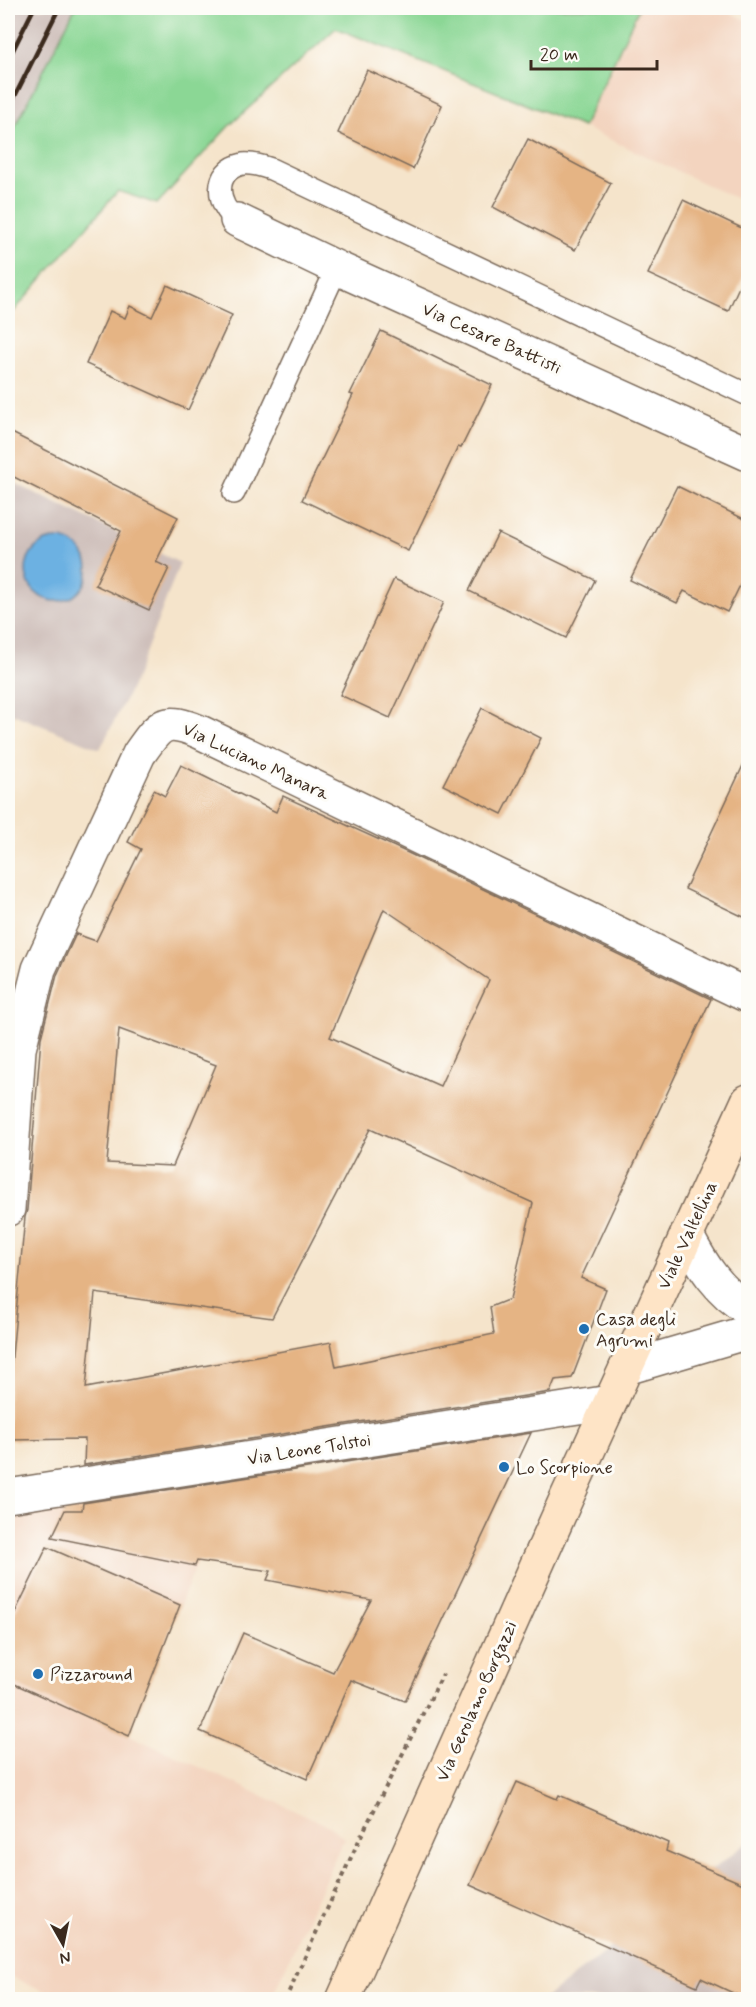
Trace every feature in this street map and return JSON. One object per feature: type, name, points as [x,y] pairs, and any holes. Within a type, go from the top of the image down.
[{"type":"main road","name":"Viale Valtellina","points":[[610,1402],[748,1101]]},
{"type":"main road","name":"Via Gerolamo Borgazzi","points":[[343,2000],[610,1402]]},
{"type":"street","name":"Via Cesare Battisti","points":[[237,220],[336,268],[748,454]]},
{"type":"street","name":"Via Luciano Manara","points":[[8,1209],[19,1049],[39,969],[139,754],[153,735],[166,725],[179,724],[200,732],[748,996]]},
{"type":"street","points":[[687,1236],[708,1273],[723,1290],[748,1309]]},
{"type":"street","points":[[626,1368],[748,1332]]},
{"type":"street","name":"Via Leone Tolstoi","points":[[8,1496],[610,1402]]},
{"type":"lane","points":[[237,220],[226,210],[220,195],[221,182],[226,172],[243,164],[271,169],[748,395]]},
{"type":"lane","points":[[234,493],[336,268]]},
{"type":"path","points":[[285,2000],[360,1838],[447,1664]]},
{"type":"shaded area","points":[[8,8],[75,8],[8,141]]},
{"type":"shaded area","points":[[639,8],[720,8],[748,21],[748,204],[583,127]]},
{"type":"shaded area","points":[[8,480],[180,563],[134,682],[100,749],[8,712]]},
{"type":"shaded area","points":[[189,1485],[208,1534],[129,1735],[329,1826],[344,1838],[271,1999],[63,1999],[8,1975],[8,1509]]},
{"type":"shaded area","points":[[748,1842],[748,1999],[544,1999]]},
{"type":"green space","points":[[75,8],[639,8],[583,127],[336,28],[228,127],[157,204],[118,191],[8,318],[8,141]]},
{"type":"water","points":[[57,539],[79,548],[88,570],[79,592],[57,601],[35,592],[26,570],[35,548]]},
{"type":"building","points":[[367,70],[442,105],[413,169],[338,133]]},
{"type":"building","points":[[528,139],[611,183],[575,250],[493,207]]},
{"type":"building","points":[[683,200],[748,231],[748,267],[728,311],[648,274]]},
{"type":"building","points":[[167,285],[232,315],[188,410],[86,364],[110,311],[125,318],[130,306],[152,317]]},
{"type":"building","points":[[381,331],[492,385],[461,448],[458,447],[408,551],[302,500]]},
{"type":"building","points":[[8,431],[178,517],[156,562],[169,568],[149,610],[95,585],[121,531],[8,474]]},
{"type":"building","points":[[677,486],[748,521],[748,569],[727,612],[684,591],[677,603],[630,580]]},
{"type":"building","points":[[498,533],[595,580],[566,638],[469,591]]},
{"type":"building","points":[[394,579],[444,602],[390,718],[340,695]]},
{"type":"building","points":[[482,708],[541,738],[502,814],[443,785]]},
{"type":"building","points":[[748,755],[748,919],[685,889]]},
{"type":"building","points":[[181,765],[276,812],[283,796],[406,852],[711,999],[581,1278],[606,1289],[572,1378],[555,1380],[550,1392],[84,1465],[85,1439],[8,1440],[8,1399],[41,1038],[57,975],[76,934],[96,941],[141,849],[128,842],[154,790],[165,796]],"holes":[[[384,909],[489,980],[440,1086],[330,1037]],[[119,1029],[216,1065],[173,1166],[107,1163]],[[370,1129],[533,1203],[510,1299],[490,1307],[494,1334],[336,1367],[331,1342],[86,1388],[95,1293],[272,1318]]]},
{"type":"building","points":[[531,1433],[405,1701],[351,1680],[307,1779],[200,1731],[243,1633],[333,1672],[371,1600],[267,1580],[271,1571],[197,1561],[195,1566],[52,1537],[65,1510],[82,1510],[83,1503]]},
{"type":"building","points":[[47,1547],[180,1605],[129,1736],[8,1681],[8,1627]]},
{"type":"building","points":[[517,1782],[557,1799],[559,1795],[668,1843],[666,1851],[748,1886],[748,2000],[701,1978],[697,1986],[470,1885]]},
{"type":"railway","points":[[8,60],[34,8]]},
{"type":"railway","points":[[8,110],[59,8]]},
{"type":"place","name":"Casa degli Agrumi","points":[[584,1329]]},
{"type":"place","name":"Lo Scorpione","points":[[504,1467]]},
{"type":"place","name":"Pizzaround","points":[[38,1674]]}]
